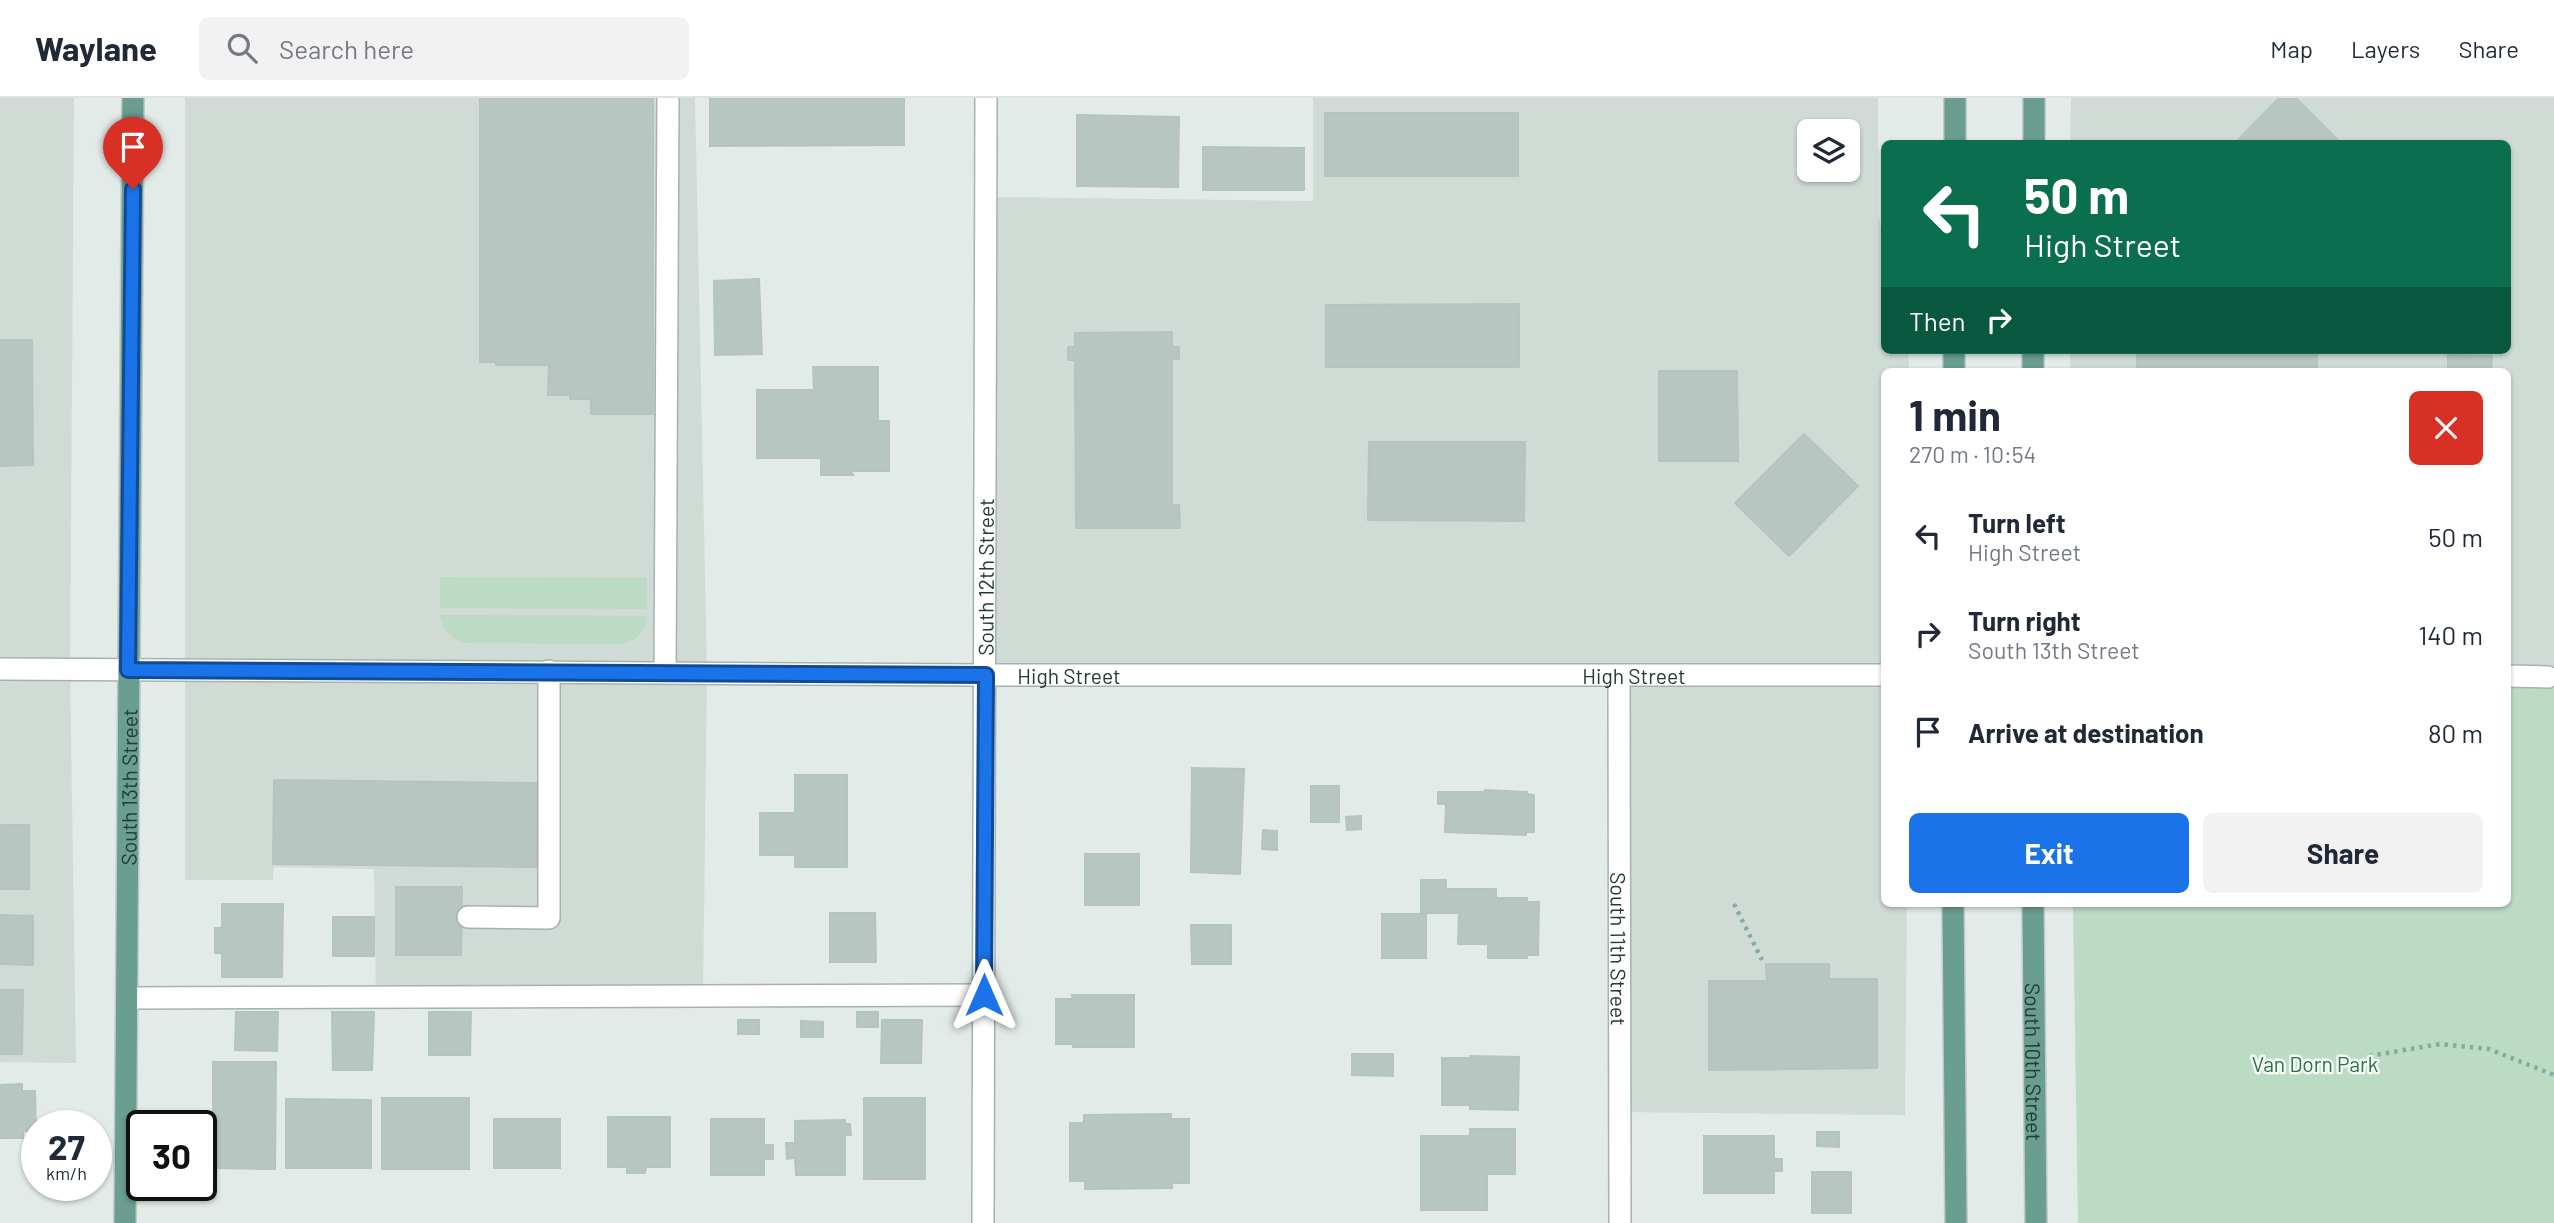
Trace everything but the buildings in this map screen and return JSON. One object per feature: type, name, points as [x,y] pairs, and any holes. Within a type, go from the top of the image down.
[{"type":"main road","name":"South 13th Street","points":[[125,1223],[133,98]]},
{"type":"main road","points":[[1955,98],[1955,140]]},
{"type":"main road","points":[[2034,98],[2034,140]]},
{"type":"main road","points":[[1953,907],[1956,1223]]},
{"type":"main road","name":"South 10th Street","points":[[2033,907],[2036,1223]]},
{"type":"street","points":[[665,672],[668,98]]},
{"type":"street","name":"South 12th Street","points":[[983,1223],[986,98]]},
{"type":"street","name":"High Street","points":[[0,669],[986,675],[1881,676]]},
{"type":"street","points":[[468,917],[549,918],[549,671]]},
{"type":"street","name":"South 11th Street","points":[[1619,676],[1620,1223]]},
{"type":"street","points":[[2511,676],[2548,677]]},
{"type":"street","points":[[127,998],[984,995]]},
{"type":"path","points":[[1734,904],[1762,960]]},
{"type":"path","points":[[2369,1056],[2440,1044],[2489,1049],[2554,1075]]},
{"type":"shaded area","points":[[0,98],[74,98],[70,669],[76,1063],[0,1062]]},
{"type":"shaded area","points":[[185,98],[695,98],[707,673],[703,996],[376,998],[374,869],[274,867],[273,880],[185,880]]},
{"type":"shaded area","points":[[1313,98],[1878,98],[1881,354],[1908,354],[1909,368],[1881,368],[1881,907],[1907,907],[1905,1115],[1620,1112],[1619,676],[986,675],[986,197],[1313,201]]},
{"type":"shaded area","points":[[2071,98],[2554,98],[2554,677],[2511,676],[2511,368],[2070,368],[2070,354],[2511,354],[2511,140],[2070,140]]},
{"type":"green space","points":[[440,577],[647,578],[647,609],[440,608]]},
{"type":"green space","points":[[440,615],[647,616],[639,635],[622,644],[464,643],[448,632]]},
{"type":"green space","name":"Van Dorn Park","points":[[2511,676],[2554,677],[2554,1223],[2078,1223],[2073,907],[2511,907]]},
{"type":"route","points":[[133,189],[128,670],[986,675],[984,995]]}]
